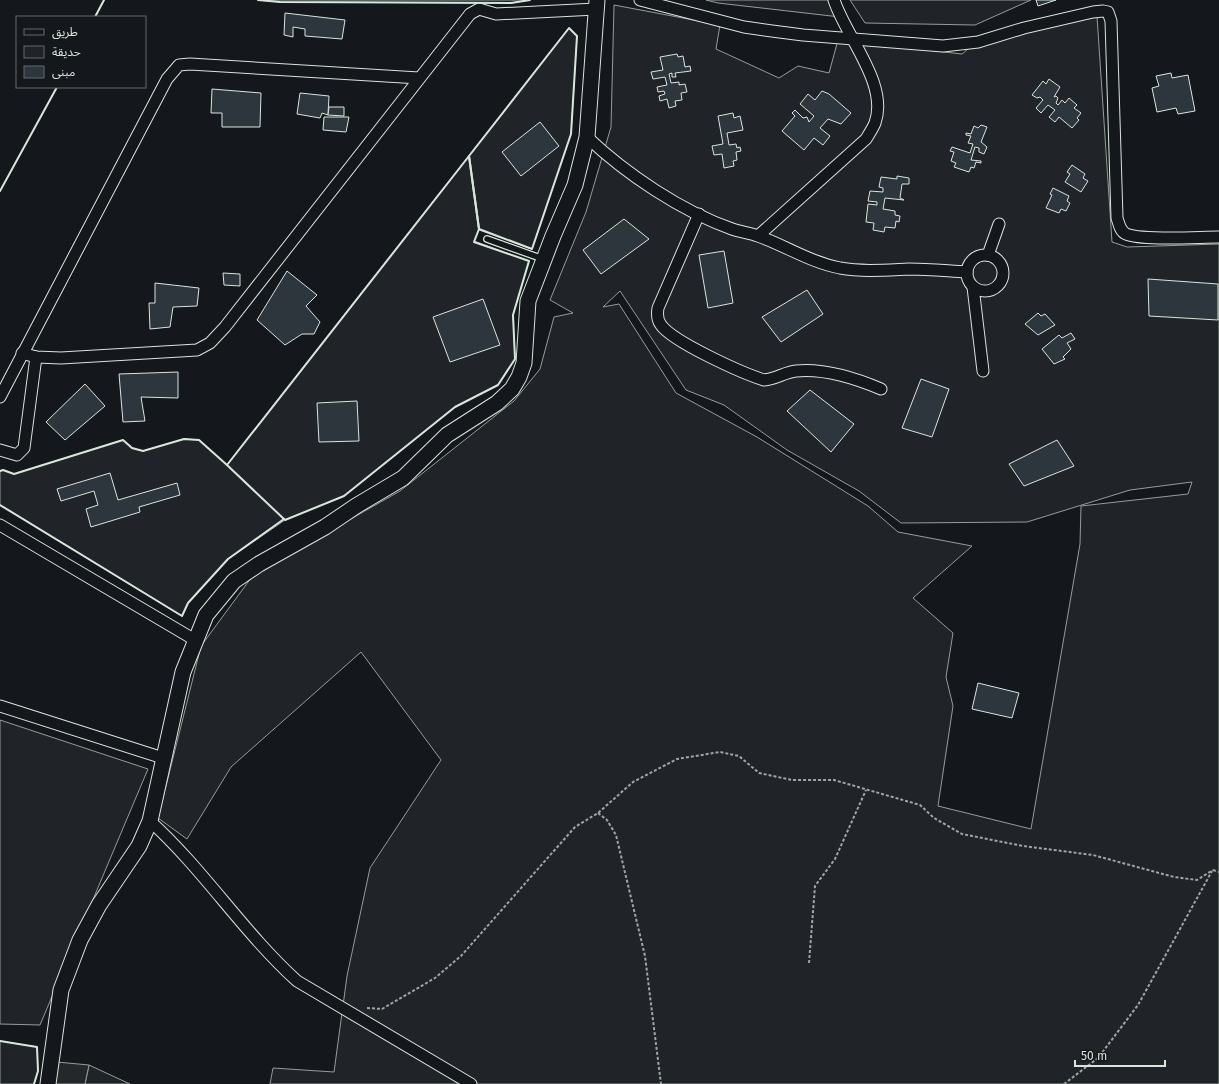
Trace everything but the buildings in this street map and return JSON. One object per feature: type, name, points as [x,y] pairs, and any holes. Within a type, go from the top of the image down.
[{"type":"street","points":[[640,0],[744,27],[803,35],[943,46],[978,42],[1024,28],[1093,12],[1103,10],[1108,12],[1111,21],[1117,218],[1122,231],[1126,234],[1154,237],[1219,237]]},
{"type":"street","points":[[758,236],[866,139],[875,122],[877,107],[876,86],[869,69],[851,39],[834,0]]},
{"type":"street","points":[[22,354],[36,357],[61,358],[197,350],[210,343],[225,327],[470,14],[479,9],[496,14],[596,4],[587,137],[575,185],[543,259],[528,301],[524,363],[519,377],[512,389],[497,403],[447,435],[403,478],[356,506],[325,527],[265,560],[234,581],[206,615],[183,672],[150,821],[139,846],[99,905],[80,940],[61,990],[48,1084]]},
{"type":"street","points":[[0,397],[167,79],[179,65],[190,64],[419,78]]},
{"type":"street","points":[[587,137],[601,150],[649,185],[699,214],[732,229],[758,236],[811,260],[840,268],[865,270],[911,269],[966,272]]},
{"type":"street","points":[[699,214],[658,308],[657,316],[659,324],[666,332],[688,346],[764,380],[774,379],[796,371],[819,371],[859,380],[881,389]]},
{"type":"street","points":[[988,255],[999,224]]},
{"type":"street","points":[[973,287],[980,291],[989,291],[996,287],[1002,281],[1004,273],[1002,264],[996,258],[988,255],[978,256],[970,262],[966,272],[967,277],[973,287],[983,371]]},
{"type":"street","points":[[0,450],[17,454],[24,448],[36,357]]},
{"type":"street","points":[[0,525],[195,640]]},
{"type":"street","points":[[0,706],[163,758]]},
{"type":"street","points":[[150,821],[190,859],[276,962],[297,981],[471,1084]]},
{"type":"lane","points":[[487,239],[543,259]]},
{"type":"path","points":[[360,1007],[382,1009],[435,978],[461,956],[575,827],[598,813],[633,782],[677,758],[720,752],[739,756],[759,773],[792,780],[834,780],[920,805],[934,818],[962,834],[1023,846],[1093,855],[1174,877],[1197,880],[1213,870]]},
{"type":"path","points":[[809,963],[814,886],[836,859],[866,790]]},
{"type":"path","points":[[598,813],[607,820],[616,836],[645,956],[662,1084]]},
{"type":"path","points":[[1213,870],[1219,872]]},
{"type":"path","points":[[1064,1084],[1098,1058],[1138,1005],[1213,870]]},
{"type":"green space","points":[[258,0],[530,0],[511,3],[280,2]]},
{"type":"green space","points":[[706,0],[829,0],[840,17],[718,3]]},
{"type":"green space","points":[[850,0],[1031,0],[975,25],[865,23]]},
{"type":"green space","points":[[614,5],[720,25],[716,49],[779,78],[798,66],[829,73],[838,40],[962,54],[980,39],[1097,16],[1112,242],[1127,247],[1219,244],[1219,1084],[270,1084],[273,1068],[334,1072],[347,976],[370,868],[441,760],[361,652],[231,767],[187,839],[158,818],[201,646],[254,574],[400,491],[514,401],[540,369],[554,317],[573,313],[550,300],[586,212],[611,127]],"holes":[[[620,291],[686,390],[724,405],[787,450],[859,491],[901,523],[1027,522],[1130,490],[1192,482],[1188,494],[1081,506],[1080,544],[1031,829],[938,806],[953,706],[946,677],[953,633],[913,598],[972,546],[898,532],[868,506],[757,437],[676,393],[619,304],[603,307]]]},
{"type":"green space","points":[[569,28],[577,36],[571,134],[532,249],[479,230],[474,241],[529,261],[513,315],[515,359],[498,385],[455,407],[344,496],[285,520],[228,559],[188,603],[182,616],[0,505],[0,471],[3,470],[14,474],[123,440],[132,448],[143,451],[184,439],[199,440],[227,465]]},
{"type":"green space","points":[[0,720],[148,769],[40,1025],[0,1024]]},
{"type":"green space","points":[[0,1041],[37,1047],[38,1071],[34,1084],[0,1084]]},
{"type":"green space","points":[[89,1065],[130,1084],[85,1084]]},
{"type":"shaded area","points":[[57,1062],[89,1065],[85,1084],[53,1084]]},
{"type":"wall","points":[[96,16],[104,0]]},
{"type":"wall","points":[[258,0],[280,2],[511,3],[530,0]]},
{"type":"wall","points":[[569,28],[577,36],[571,134],[532,249],[479,229],[469,156],[569,28]]},
{"type":"wall","points":[[0,191],[56,88]]},
{"type":"wall","points":[[469,156],[479,229],[474,242],[529,261],[513,315],[515,359],[498,385],[455,407],[344,496],[285,520],[227,465],[469,156]]},
{"type":"wall","points":[[0,471],[3,470],[14,474],[123,440],[132,448],[143,451],[184,439],[199,440],[227,465]]},
{"type":"wall","points":[[0,505],[182,616],[188,603],[228,559],[284,519]]},
{"type":"wall","points":[[0,1041],[37,1047],[38,1071],[34,1084]]}]
